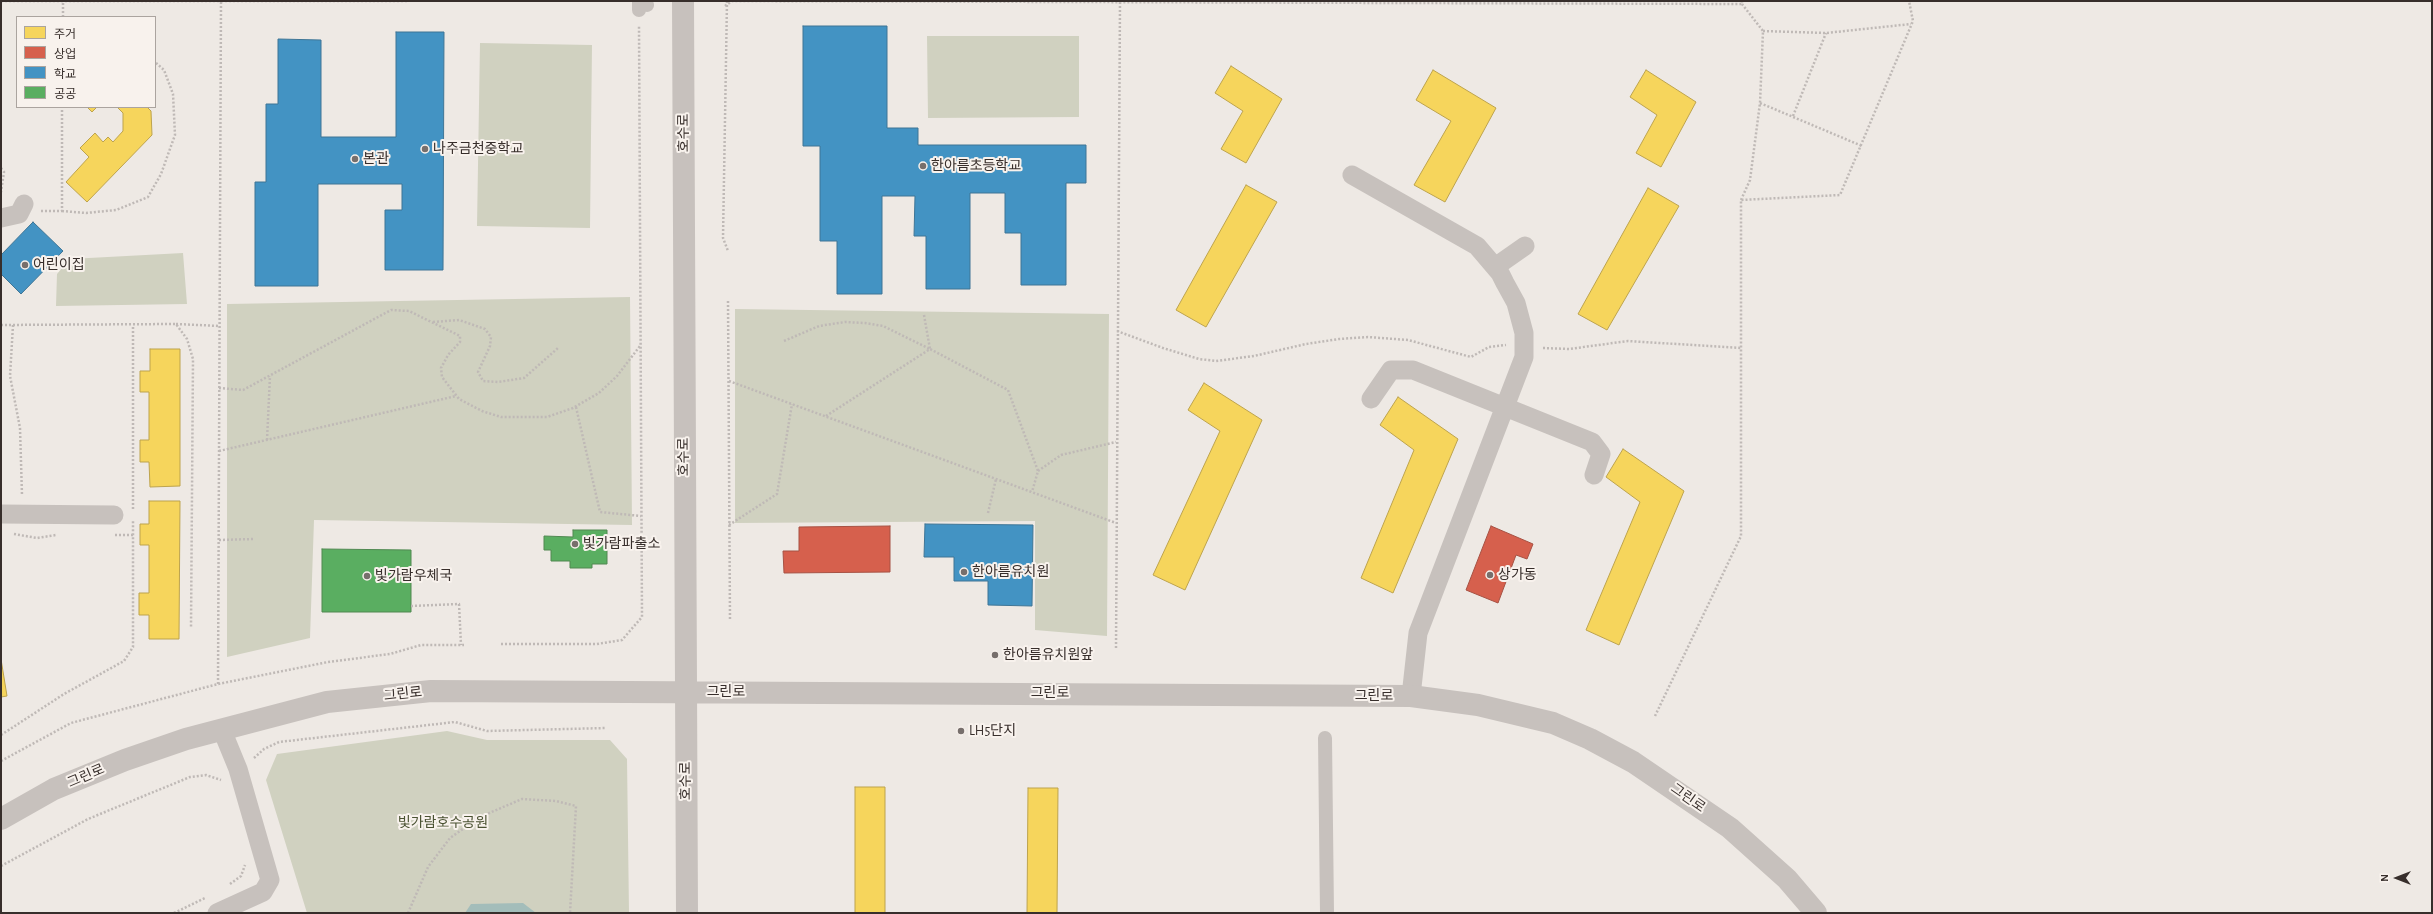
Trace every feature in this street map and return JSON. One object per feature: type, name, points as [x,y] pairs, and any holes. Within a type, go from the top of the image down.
[{"type":"street","name":"호수로","points":[[683,1],[687,913]]},
{"type":"street","points":[[1352,175],[1477,246],[1495,267],[1516,303],[1524,333],[1524,357],[1507,407],[1418,633],[1411,696]]},
{"type":"street","points":[[1,218],[19,214],[23,207]]},
{"type":"street","points":[[1495,267],[1525,246]]},
{"type":"street","points":[[1371,399],[1391,370],[1413,370],[1592,442],[1601,454],[1594,475]]},
{"type":"street","points":[[1,514],[114,515]]},
{"type":"street","name":"그린로","points":[[1,819],[47,793],[125,760],[222,730],[327,702],[431,691],[1411,696],[1478,705],[1553,724],[1590,739],[1633,762],[1730,828],[1787,879],[1816,913]]},
{"type":"street","points":[[217,913],[263,892],[270,880],[238,769],[222,730]]},
{"type":"street","points":[[1326,738],[1328,913]]},
{"type":"path","points":[[1,1],[407,1]]},
{"type":"path","points":[[728,251],[723,238],[727,4],[732,1],[1742,2],[1763,31],[1760,103],[1750,180],[1741,200],[1741,536],[1655,716]]},
{"type":"path","points":[[1741,200],[1840,195],[1862,146],[1913,21],[1909,1]]},
{"type":"path","points":[[63,2],[63,16]]},
{"type":"path","points":[[218,684],[221,2]]},
{"type":"path","points":[[1116,648],[1116,442],[1120,2]]},
{"type":"path","points":[[501,644],[598,644],[622,640],[642,617],[640,345],[643,8]]},
{"type":"path","points":[[1763,31],[1826,33],[1911,24]]},
{"type":"path","points":[[1793,116],[1826,33]]},
{"type":"path","points":[[23,207],[86,214],[116,210],[148,197],[161,174],[175,135],[174,94],[164,70],[156,63]]},
{"type":"path","points":[[1760,103],[1862,146]]},
{"type":"path","points":[[62,108],[62,211]]},
{"type":"path","points":[[1,168],[4,172],[1,192]]},
{"type":"path","points":[[728,301],[730,620]]},
{"type":"path","points":[[219,388],[243,390],[391,310],[410,311],[460,336],[460,342],[448,354],[441,368],[442,378],[456,396],[482,411],[501,417],[547,417],[576,407],[599,394],[617,376],[640,345]]},
{"type":"path","points":[[924,315],[930,349]]},
{"type":"path","points":[[432,322],[459,320],[485,329],[491,337],[490,346],[478,372],[483,381],[498,382],[524,378],[558,348]]},
{"type":"path","points":[[784,341],[819,326],[845,322],[883,326],[1008,390],[1038,471],[1032,492]]},
{"type":"path","points":[[1,325],[133,326],[176,324],[220,326]]},
{"type":"path","points":[[176,324],[187,338],[193,359],[191,627]]},
{"type":"path","points":[[13,325],[10,376],[20,428],[23,484],[22,500]]},
{"type":"path","points":[[1,735],[64,694],[124,661],[133,647],[133,326]]},
{"type":"path","points":[[1117,330],[1163,348],[1200,359],[1216,361],[1248,357],[1339,338],[1375,337],[1408,340],[1471,357],[1489,347],[1524,344],[1554,350],[1611,342],[1643,341],[1741,348]]},
{"type":"path","points":[[826,417],[930,349]]},
{"type":"path","points":[[267,440],[270,376]]},
{"type":"path","points":[[729,381],[1116,523]]},
{"type":"path","points":[[219,451],[456,396]]},
{"type":"path","points":[[729,526],[777,494],[792,404]]},
{"type":"path","points":[[576,407],[600,512],[641,516]]},
{"type":"path","points":[[1038,471],[1061,455],[1116,442]]},
{"type":"path","points":[[988,513],[996,479]]},
{"type":"path","points":[[219,540],[254,539]]},
{"type":"path","points":[[1,761],[71,724],[218,684],[328,662],[390,654],[421,645],[462,645],[459,604],[411,606]]},
{"type":"path","points":[[252,759],[264,749],[279,742],[455,722],[488,731],[606,728]]},
{"type":"path","points":[[1,866],[88,819],[190,777],[206,775],[221,780],[224,788]]},
{"type":"path","points":[[408,913],[428,867],[450,838],[480,817],[522,798],[556,801],[576,806],[570,913]]},
{"type":"path","points":[[224,888],[240,876],[247,861]]},
{"type":"path","points":[[174,913],[209,895]]},
{"type":"green space","points":[[927,36],[1079,36],[1079,117],[928,118]]},
{"type":"green space","points":[[480,43],[592,45],[590,228],[477,226]]},
{"type":"green space","points":[[183,253],[187,304],[56,306],[57,274],[70,259]]},
{"type":"green space","points":[[630,297],[632,525],[314,520],[310,638],[227,657],[227,304]]},
{"type":"green space","points":[[735,309],[1109,314],[1107,636],[1035,630],[1035,521],[735,523]]},
{"type":"green space","name":"빛가람호수공원","points":[[447,731],[487,740],[610,740],[627,759],[629,913],[307,913],[266,780],[277,754]]},
{"type":"water","points":[[523,903],[536,913],[465,913],[471,904]]},
{"type":"building: 주거","points":[[1231,66],[1282,99],[1246,163],[1221,149],[1243,111],[1215,93]]},
{"type":"building: 주거","points":[[1433,70],[1496,108],[1445,202],[1414,185],[1451,121],[1416,100]]},
{"type":"building: 주거","points":[[1646,70],[1696,102],[1661,167],[1636,153],[1657,115],[1630,97]]},
{"type":"building: 주거","points":[[88,108],[96,108],[92,112]]},
{"type":"building: 주거","points":[[118,108],[148,108],[151,111],[152,135],[87,202],[66,182],[89,157],[80,148],[95,133],[103,142],[108,137],[113,142],[123,131],[123,113]]},
{"type":"building: 주거","points":[[1246,185],[1277,202],[1206,327],[1176,310]]},
{"type":"building: 주거","points":[[1648,188],[1679,206],[1607,330],[1578,314]]},
{"type":"building: 주거","points":[[150,349],[180,349],[180,486],[150,487],[149,462],[140,462],[140,440],[149,440],[149,392],[140,392],[140,371],[150,371]]},
{"type":"building: 주거","points":[[1204,383],[1262,420],[1185,590],[1153,575],[1220,431],[1188,410]]},
{"type":"building: 주거","points":[[1398,397],[1458,439],[1393,593],[1361,578],[1414,450],[1380,425]]},
{"type":"building: 주거","points":[[1623,449],[1684,491],[1619,645],[1586,630],[1640,502],[1606,477]]},
{"type":"building: 주거","points":[[149,501],[180,501],[179,639],[149,639],[149,615],[139,615],[139,593],[149,593],[149,545],[140,545],[140,524],[149,524]]},
{"type":"building: 주거","points":[[1,659],[7,696],[1,697]]},
{"type":"building: 주거","points":[[855,787],[885,787],[885,913],[855,913]]},
{"type":"building: 주거","points":[[1028,788],[1058,788],[1057,913],[1027,913]]},
{"type":"building: 상업","points":[[890,526],[890,572],[784,573],[783,551],[799,551],[799,527]]},
{"type":"building: 상업","name":"상가동","points":[[1491,526],[1533,544],[1527,559],[1516,555],[1498,603],[1466,590]]},
{"type":"building: 학교","points":[[803,26],[887,26],[887,128],[918,128],[918,145],[1086,145],[1086,183],[1066,183],[1066,285],[1021,285],[1021,233],[1005,233],[1005,193],[970,193],[970,289],[926,289],[926,236],[914,236],[915,196],[882,196],[882,294],[837,294],[837,241],[820,241],[820,146],[803,146]]},
{"type":"building: 학교","name":"본관","points":[[396,32],[444,32],[443,270],[385,270],[385,210],[402,210],[402,184],[318,184],[318,286],[255,286],[255,182],[266,182],[266,104],[278,104],[278,39],[321,40],[321,137],[396,137]]},
{"type":"building: 학교","name":"어린이집","points":[[33,222],[63,251],[21,294],[1,274],[1,255]]},
{"type":"building: 학교","points":[[925,524],[1033,525],[1032,606],[988,605],[988,581],[954,581],[954,557],[924,557]]},
{"type":"building: 공공","name":"빛가람파출소","points":[[573,530],[607,530],[607,564],[592,564],[592,568],[570,568],[570,561],[551,561],[551,550],[544,550],[544,536],[573,537]]},
{"type":"building: 공공","name":"빛가람우체국","points":[[322,549],[411,550],[411,612],[322,612]]},
{"type":"place","name":"나주금천중학교","points":[[425,149]]},
{"type":"place","name":"본관","points":[[355,159]]},
{"type":"place","name":"한아름초등학교","points":[[923,166]]},
{"type":"place","name":"어린이집","points":[[25,265]]},
{"type":"place","name":"빛가람파출소","points":[[575,544]]},
{"type":"place","name":"한아름유치원","points":[[964,572]]},
{"type":"place","name":"상가동","points":[[1490,575]]},
{"type":"place","name":"빛가람우체국","points":[[367,576]]},
{"type":"place","name":"한아름유치원앞","points":[[995,655]]},
{"type":"place","name":"LH5단지","points":[[961,731]]}]
